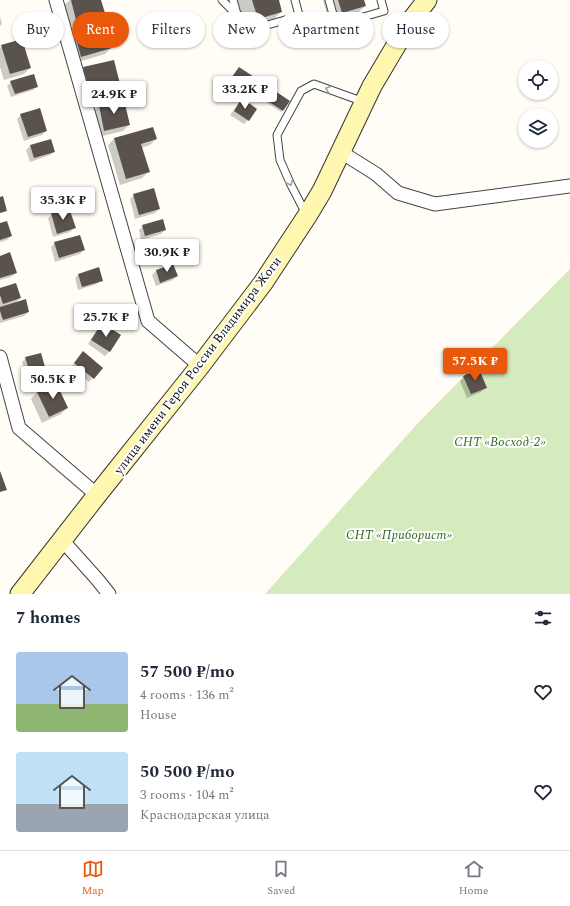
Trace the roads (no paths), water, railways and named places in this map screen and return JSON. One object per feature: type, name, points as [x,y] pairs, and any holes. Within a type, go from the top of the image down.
[{"type":"main road","name":"улица имени Героя России Владимира Жоги","points":[[20,594],[200,366],[263,283],[322,191],[372,86],[410,22],[427,0]]},
{"type":"street","points":[[56,0],[148,321],[200,366]]},
{"type":"street","points":[[341,152],[376,174],[398,193],[434,204],[570,186]]},
{"type":"street","points":[[0,357],[19,428],[97,495]]},
{"type":"street","points":[[62,540],[109,594]]},
{"type":"lane","points":[[222,0],[235,12]]},
{"type":"lane","points":[[233,0],[236,12]]},
{"type":"lane","points":[[295,0],[298,12]]},
{"type":"lane","points":[[329,0],[332,12]]},
{"type":"lane","points":[[374,14],[384,11],[381,0]]},
{"type":"lane","points":[[307,216],[280,160],[277,136],[301,91],[314,84],[364,102]]},
{"type":"park label","name":"СНТ «Восход-2»","points":[[500,441]]},
{"type":"park label","name":"СНТ «Приборист»","points":[[399,534]]}]
